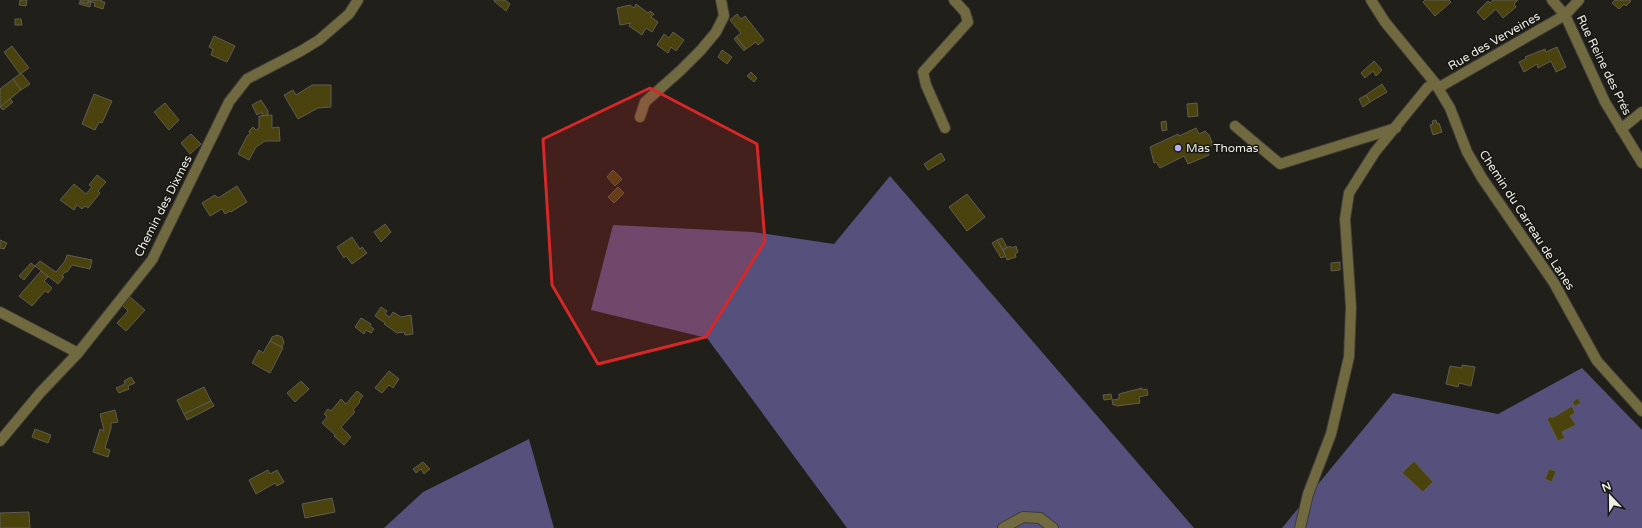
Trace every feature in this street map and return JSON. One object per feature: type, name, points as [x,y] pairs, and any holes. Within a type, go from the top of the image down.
[{"type":"street","name":"Chemin des Dixmes","points":[[0,441],[40,393],[78,353],[152,260],[229,102],[246,79],[301,51],[319,40],[349,14],[358,0]]},
{"type":"street","points":[[640,117],[646,102],[701,50],[716,32],[724,16],[721,0]]},
{"type":"street","points":[[945,128],[926,85],[923,72],[968,22],[965,12],[954,0]]},
{"type":"street","name":"Chemin du Carreau de Lanes","points":[[1371,0],[1385,22],[1437,85],[1450,108],[1468,152],[1482,178],[1554,283],[1596,361],[1642,411]]},
{"type":"street","name":"Rue Reine des Prés","points":[[1552,0],[1566,15],[1605,102],[1642,163]]},
{"type":"street","name":"Rue des Verveines","points":[[1300,528],[1308,494],[1331,434],[1349,357],[1351,307],[1345,219],[1349,193],[1375,152],[1428,87],[1437,85],[1566,15],[1579,0]]},
{"type":"street","points":[[1621,129],[1642,112]]},
{"type":"street","points":[[1235,126],[1280,164],[1396,128]]},
{"type":"street","points":[[0,312],[78,353]]},
{"type":"street","points":[[1003,528],[1023,517],[1040,518],[1053,528]]},
{"type":"highlighted area","points":[[650,88],[757,144],[765,241],[706,337],[598,364],[552,285],[543,139]]},
{"type":"shaded area","points":[[890,176],[1194,528],[847,528],[707,338],[591,310],[613,225],[753,232],[834,244]]},
{"type":"shaded area","points":[[1582,368],[1642,430],[1642,528],[1282,528],[1393,393],[1498,414]]},
{"type":"shaded area","points":[[529,439],[554,528],[384,528],[423,492]]},
{"type":"building","points":[[20,0],[27,0],[26,6],[19,5]]},
{"type":"building","points":[[80,0],[102,0],[101,2],[105,2],[103,9],[94,6],[95,3],[88,1],[88,4],[80,2]]},
{"type":"building","points":[[494,0],[505,0],[510,4],[506,11]]},
{"type":"building","points":[[1425,0],[1449,0],[1451,2],[1435,16],[1423,2]]},
{"type":"building","points":[[1493,0],[1518,0],[1514,4],[1516,7],[1503,18],[1496,9],[1484,20],[1477,12],[1488,1],[1490,3]]},
{"type":"building","points":[[1615,0],[1631,1],[1626,6],[1624,4],[1619,9],[1612,3]]},
{"type":"building","points":[[88,1],[91,2],[90,7],[79,4],[80,2],[88,4]]},
{"type":"building","points":[[636,4],[648,13],[650,11],[654,14],[651,17],[658,22],[652,32],[646,28],[642,35],[629,26],[631,23],[620,25],[617,8],[630,5],[634,8]]},
{"type":"building","points":[[737,14],[741,19],[745,16],[764,40],[758,45],[756,42],[746,49],[736,37],[741,33],[730,20]]},
{"type":"building","points":[[15,19],[21,19],[22,25],[15,25]]},
{"type":"building","points":[[673,32],[684,40],[676,51],[671,47],[668,53],[657,45],[664,34],[669,38]]},
{"type":"building","points":[[214,36],[235,46],[227,62],[211,55],[213,49],[209,47]]},
{"type":"building","points":[[736,37],[746,49],[744,51],[734,39]]},
{"type":"building","points":[[12,46],[29,68],[20,74],[4,52]]},
{"type":"building","points":[[1557,47],[1566,67],[1556,72],[1551,61],[1538,68],[1537,64],[1524,72],[1519,62],[1526,59],[1525,57],[1545,49],[1546,52]]},
{"type":"building","points":[[722,50],[732,57],[727,64],[718,57]]},
{"type":"building","points":[[1374,61],[1382,70],[1376,76],[1373,71],[1365,78],[1361,73]]},
{"type":"building","points":[[751,72],[757,78],[754,82],[747,76]]},
{"type":"building","points":[[21,73],[30,84],[21,90],[13,79]]},
{"type":"building","points":[[13,79],[21,90],[0,107],[0,89]]},
{"type":"building","points":[[1382,84],[1387,92],[1370,102],[1366,95]]},
{"type":"building","points":[[312,85],[331,85],[331,107],[318,108],[298,119],[284,95],[293,90],[296,95]]},
{"type":"building","points":[[94,94],[112,101],[102,123],[99,122],[95,130],[82,124]]},
{"type":"building","points":[[1366,95],[1370,102],[1363,107],[1359,99]]},
{"type":"building","points":[[10,99],[13,102],[3,110],[0,107]]},
{"type":"building","points":[[261,100],[268,111],[268,115],[262,116],[262,112],[257,115],[252,105]]},
{"type":"building","points":[[165,103],[179,120],[169,130],[154,112]]},
{"type":"building","points":[[1197,103],[1198,116],[1188,117],[1187,104]]},
{"type":"building","points":[[272,115],[272,128],[279,127],[280,141],[265,141],[256,147],[249,160],[238,154],[247,136],[250,134],[249,131],[253,127],[256,130],[259,128],[259,116]]},
{"type":"building","points":[[1436,120],[1437,124],[1439,123],[1442,132],[1433,135],[1430,125],[1433,124],[1432,121]]},
{"type":"building","points":[[1166,121],[1167,130],[1162,131],[1161,122]]},
{"type":"building","name":"Mas Thomas","points":[[1196,128],[1199,134],[1205,131],[1209,135],[1213,145],[1206,149],[1209,155],[1188,164],[1184,156],[1160,168],[1156,162],[1154,163],[1150,147],[1178,134],[1179,136]]},
{"type":"building","points":[[191,134],[201,144],[190,154],[181,143]]},
{"type":"building","points":[[941,153],[945,160],[928,170],[924,164]]},
{"type":"building","points":[[613,170],[622,179],[615,186],[607,177]]},
{"type":"building","points":[[97,175],[106,182],[98,191],[100,193],[88,208],[85,206],[82,209],[77,205],[74,210],[60,200],[74,184],[86,194],[92,187],[89,185]]},
{"type":"building","points":[[237,186],[247,202],[231,212],[230,211],[225,214],[222,209],[210,216],[202,203],[215,195],[218,198]]},
{"type":"building","points":[[618,187],[624,193],[614,203],[608,197]]},
{"type":"building","points":[[967,194],[985,217],[967,231],[949,207]]},
{"type":"building","points":[[385,224],[391,232],[381,242],[374,232]]},
{"type":"building","points":[[352,237],[360,249],[362,247],[367,253],[352,264],[346,256],[344,258],[337,247]]},
{"type":"building","points":[[1002,238],[1007,247],[1003,250],[997,240]]},
{"type":"building","points":[[0,240],[7,243],[4,249],[0,248]]},
{"type":"building","points":[[997,240],[1006,256],[1001,258],[992,243]]},
{"type":"building","points":[[1010,246],[1012,248],[1016,246],[1018,252],[1015,254],[1016,257],[1007,260],[1003,250]]},
{"type":"building","points":[[67,255],[92,260],[90,269],[72,265],[62,276],[64,277],[58,284],[35,266],[40,261],[56,272],[65,261]]},
{"type":"building","points":[[1340,262],[1340,270],[1331,271],[1331,263]]},
{"type":"building","points":[[31,263],[35,266],[24,280],[19,276]]},
{"type":"building","points":[[41,271],[48,277],[44,281],[52,288],[48,293],[45,291],[32,306],[19,296]]},
{"type":"building","points":[[129,296],[145,310],[126,331],[117,323],[128,311],[122,305]]},
{"type":"building","points":[[381,307],[387,311],[385,314],[390,317],[393,312],[401,317],[411,315],[413,334],[405,335],[404,332],[397,333],[384,324],[385,323],[375,316]]},
{"type":"building","points":[[361,318],[371,324],[370,326],[374,329],[371,333],[366,330],[364,334],[355,327]]},
{"type":"building","points":[[277,335],[282,337],[284,342],[282,347],[270,341],[272,337]]},
{"type":"building","points":[[270,341],[283,348],[270,373],[252,363],[259,350],[263,353]]},
{"type":"building","points":[[1462,365],[1475,367],[1471,386],[1459,383],[1458,387],[1446,384],[1450,366],[1462,368]]},
{"type":"building","points":[[389,371],[399,379],[393,388],[389,385],[382,393],[375,388]]},
{"type":"building","points":[[131,377],[135,383],[128,386],[129,389],[119,393],[116,388],[125,384],[124,381]]},
{"type":"building","points":[[301,381],[309,389],[295,402],[287,393]]},
{"type":"building","points":[[204,387],[211,401],[184,414],[177,400]]},
{"type":"building","points":[[1142,388],[1142,390],[1147,389],[1148,395],[1139,397],[1140,403],[1117,406],[1113,405],[1112,400],[1119,399],[1119,394]]},
{"type":"building","points":[[357,391],[363,396],[353,410],[355,412],[341,427],[351,437],[344,445],[322,423],[327,417],[324,414],[328,409],[331,411],[341,399],[346,404]]},
{"type":"building","points":[[1111,394],[1112,399],[1104,400],[1103,395]]},
{"type":"building","points":[[1578,398],[1581,403],[1575,406],[1572,402]]},
{"type":"building","points":[[211,401],[214,406],[187,420],[184,414]]},
{"type":"building","points":[[1572,406],[1575,413],[1570,416],[1576,425],[1562,432],[1565,438],[1558,441],[1547,419],[1551,416],[1552,418]]},
{"type":"building","points":[[115,410],[118,422],[111,423],[105,448],[110,450],[108,457],[93,452],[100,429],[104,431],[100,414]]},
{"type":"building","points":[[35,429],[51,435],[48,443],[32,437]]},
{"type":"building","points":[[1414,461],[1433,482],[1423,492],[1402,473]]},
{"type":"building","points":[[423,462],[430,469],[424,474],[421,469],[416,473],[413,469]]},
{"type":"building","points":[[1549,469],[1556,471],[1552,482],[1545,479]]},
{"type":"building","points":[[268,470],[270,474],[277,470],[284,482],[277,486],[275,483],[256,494],[249,480]]},
{"type":"building","points":[[332,498],[335,512],[305,518],[302,504]]},
{"type":"building","points":[[29,512],[30,528],[0,528],[0,513]]},
{"type":"place","name":"Mas Thomas","points":[[1178,148]]}]
